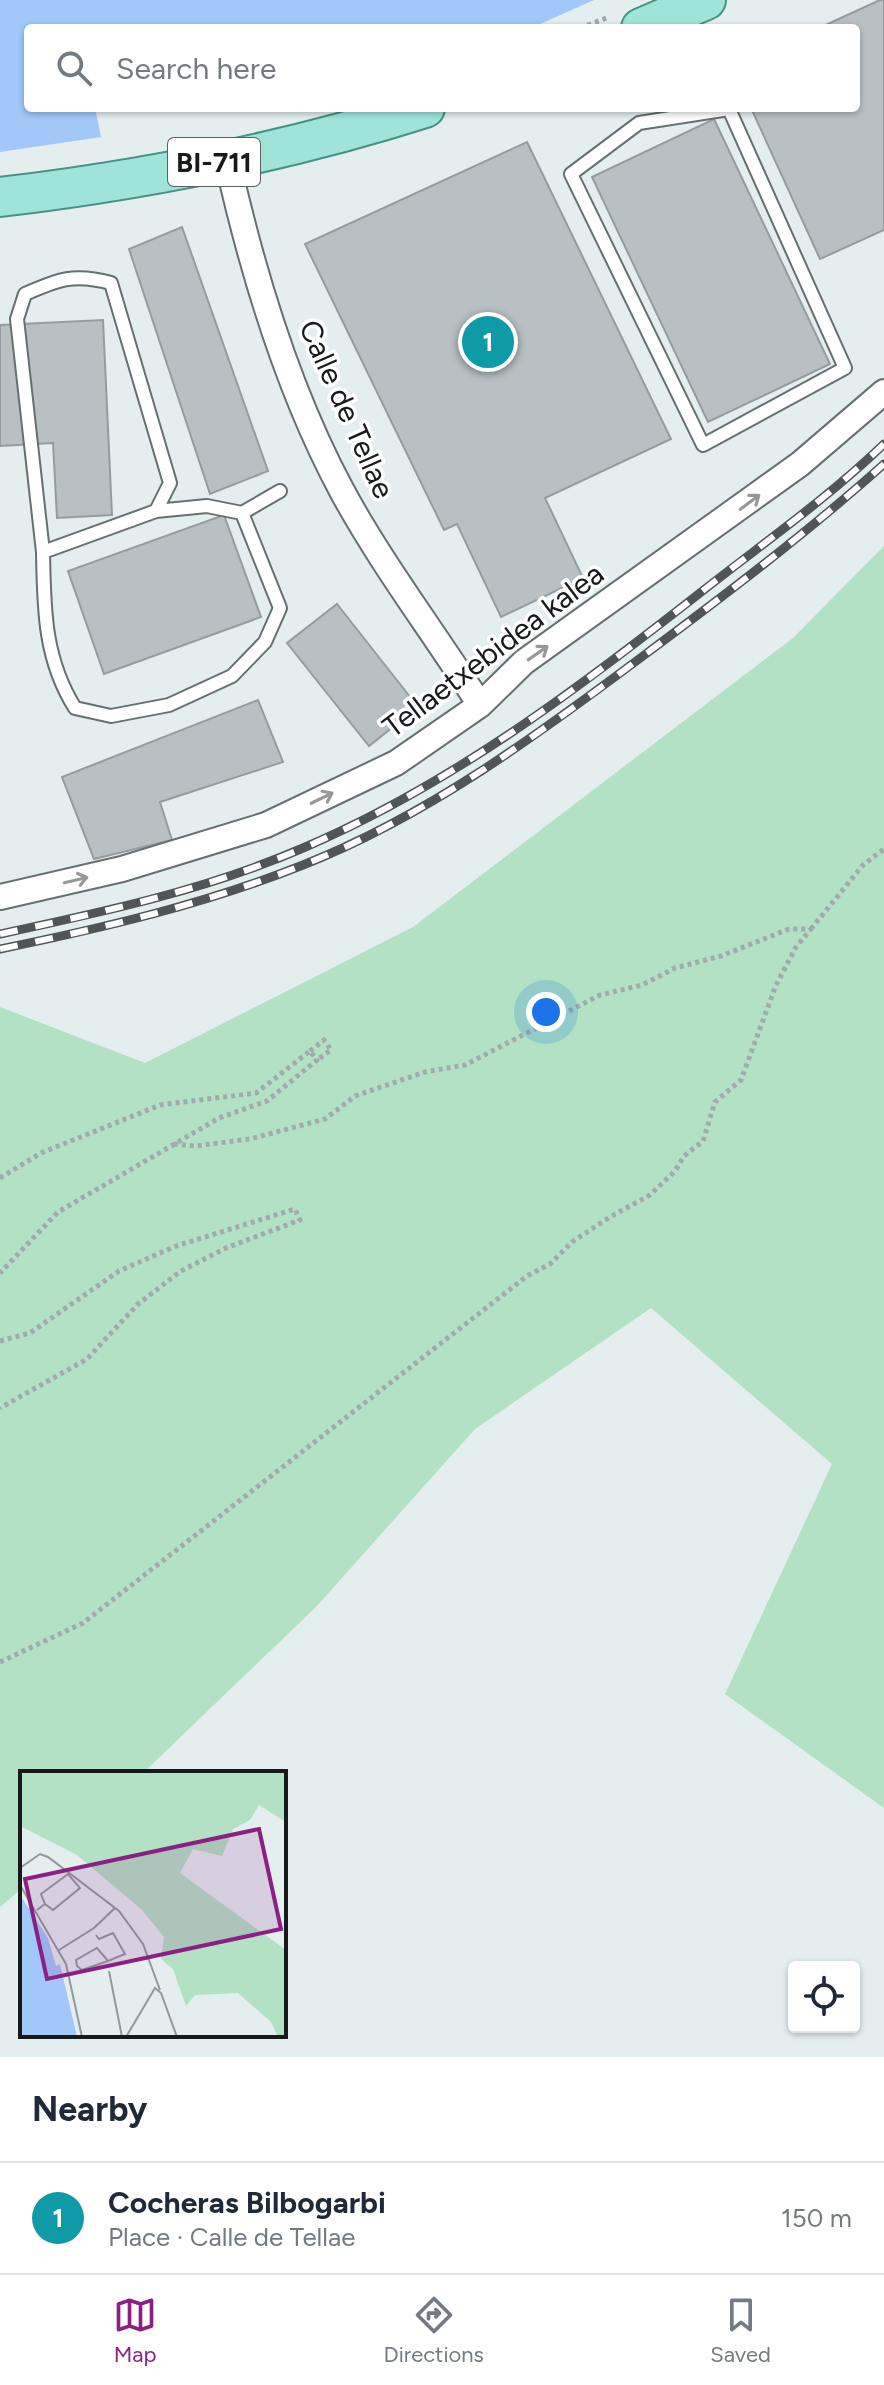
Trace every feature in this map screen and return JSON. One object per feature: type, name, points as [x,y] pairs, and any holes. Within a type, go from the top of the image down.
[{"type":"main road","points":[[650,24],[706,0]]},
{"type":"main road","name":"BI-711","points":[[0,197],[91,186],[335,137],[413,112]]},
{"type":"street","name":"Calle de Tellae","points":[[227,159],[267,306],[300,398],[342,491],[480,705]]},
{"type":"street","name":"Tellaetxebidea kalea","points":[[0,897],[122,869],[266,825],[396,763],[480,705],[524,662],[800,464],[884,392]]},
{"type":"lane","points":[[635,112],[639,123]]},
{"type":"lane","points":[[710,112],[639,123],[571,174],[703,445],[845,368],[730,112]]},
{"type":"lane","points":[[156,511],[170,483],[111,283],[85,276],[57,280],[25,294],[17,319],[43,552],[45,637],[63,689],[75,708],[111,716],[169,705],[232,676],[265,642],[280,608],[242,513]]},
{"type":"lane","points":[[43,552],[156,511],[207,506],[242,513],[280,491]]},
{"type":"path","points":[[0,1662],[83,1623],[527,1276],[550,1264],[572,1242],[650,1195],[675,1171],[684,1156],[703,1141],[715,1102],[741,1080],[776,985],[796,947],[863,865],[884,849]]},
{"type":"path","points":[[174,1144],[195,1146],[250,1139],[325,1119],[355,1096],[425,1072],[465,1065],[600,995],[642,985],[675,968],[721,956],[789,929],[811,929]]},
{"type":"path","points":[[0,1178],[41,1153],[160,1105],[256,1093],[324,1040],[331,1050],[267,1101],[219,1118],[58,1212],[0,1273]]},
{"type":"path","points":[[310,1051],[317,1060]]},
{"type":"path","points":[[0,1341],[30,1333],[119,1271],[176,1246],[295,1209],[300,1220],[226,1248],[181,1271],[138,1304],[87,1359],[0,1408]]},
{"type":"green space","points":[[884,546],[884,1808],[725,1694],[832,1464],[651,1308],[475,1429],[316,1607],[145,1771],[20,1771],[20,1890],[0,1907],[0,1007],[145,1063],[413,927],[793,638]]},
{"type":"water","points":[[0,0],[594,0],[540,24],[24,24],[24,112],[96,112],[101,137],[0,152]]},
{"type":"building","points":[[884,0],[884,230],[820,259],[753,112],[860,112],[860,24],[828,24]]},
{"type":"building","points":[[714,119],[830,364],[708,422],[592,177]]},
{"type":"building","points":[[527,142],[671,439],[545,498],[583,578],[501,617],[457,524],[444,530],[305,244]]},
{"type":"building","points":[[182,227],[268,471],[210,494],[129,249]]},
{"type":"building","points":[[103,320],[112,515],[57,518],[53,443],[0,446],[0,325]]},
{"type":"building","points":[[224,515],[261,617],[104,674],[68,571]]},
{"type":"building","points":[[337,604],[418,707],[369,746],[287,643]]},
{"type":"building","points":[[258,700],[283,762],[160,802],[172,840],[94,859],[62,777]]},
{"type":"railway","points":[[0,934],[116,908],[229,876],[303,848],[411,795],[512,732],[610,662],[819,501],[884,444]]},
{"type":"railway","points":[[0,949],[115,923],[229,892],[303,865],[393,823],[479,772],[603,686],[766,563],[884,464]]},
{"type":"place","name":"Cocheras Bilbogarbi","points":[[488,342]]}]
